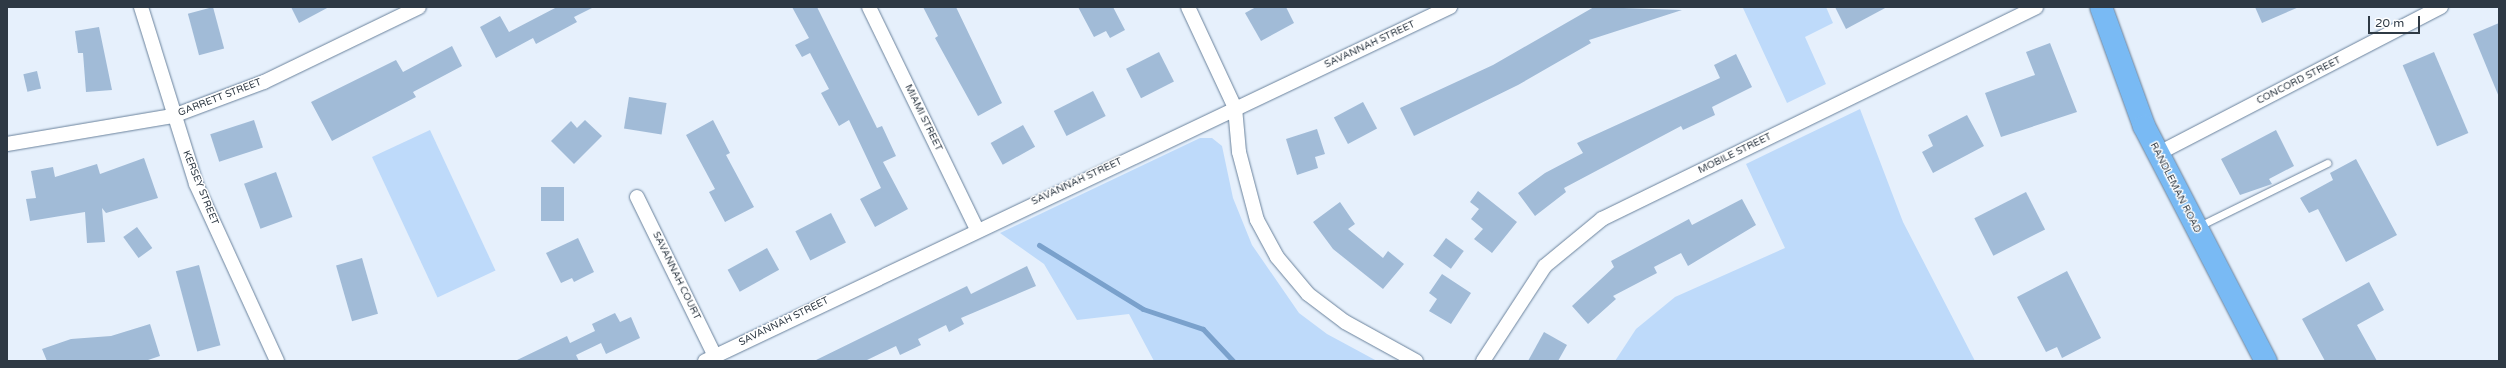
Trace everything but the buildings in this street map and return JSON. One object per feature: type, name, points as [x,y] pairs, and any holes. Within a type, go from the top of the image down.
[{"type":"main road","name":"RANDLEMAN ROAD","points":[[2102,7],[2130,92],[2157,154],[2266,361]]},
{"type":"street","name":"KERSEY STREET","points":[[141,7],[173,116],[196,184],[277,361]]},
{"type":"street","name":"GARRETT STREET","points":[[7,144],[173,116],[264,82],[419,7]]},
{"type":"street","name":"MIAMI STREET","points":[[869,7],[976,229]]},
{"type":"street","points":[[1188,7],[1235,108],[1239,152],[1258,220],[1277,257],[1308,294],[1339,317],[1416,361]]},
{"type":"street","name":"SAVANNAH STREET","points":[[710,359],[976,229],[1450,7]]},
{"type":"street","name":"MOBILE STREET","points":[[1483,361],[1545,266],[1602,219],[2036,7]]},
{"type":"street","name":"CONCORD STREET","points":[[2157,154],[2441,7]]},
{"type":"street","name":"SAVANNAH COURT","points":[[637,197],[710,359]]},
{"type":"lane","points":[[2196,228],[2327,163]]},
{"type":"shaded area","points":[[1826,7],[1833,23],[1805,37],[1826,84],[1787,103],[1743,8]]},
{"type":"shaded area","points":[[1860,109],[1903,222],[1975,361],[1615,361],[1636,329],[1675,297],[1785,248],[1746,164]]},
{"type":"shaded area","points":[[430,130],[496,270],[438,298],[372,157]]},
{"type":"shaded area","points":[[1200,138],[1212,138],[1222,146],[1233,198],[1252,245],[1299,313],[1327,334],[1377,361],[1154,361],[1129,314],[1077,320],[1044,264],[1000,233]]},
{"type":"waterway","points":[[1039,245],[1143,309],[1203,329],[1233,361]]}]
